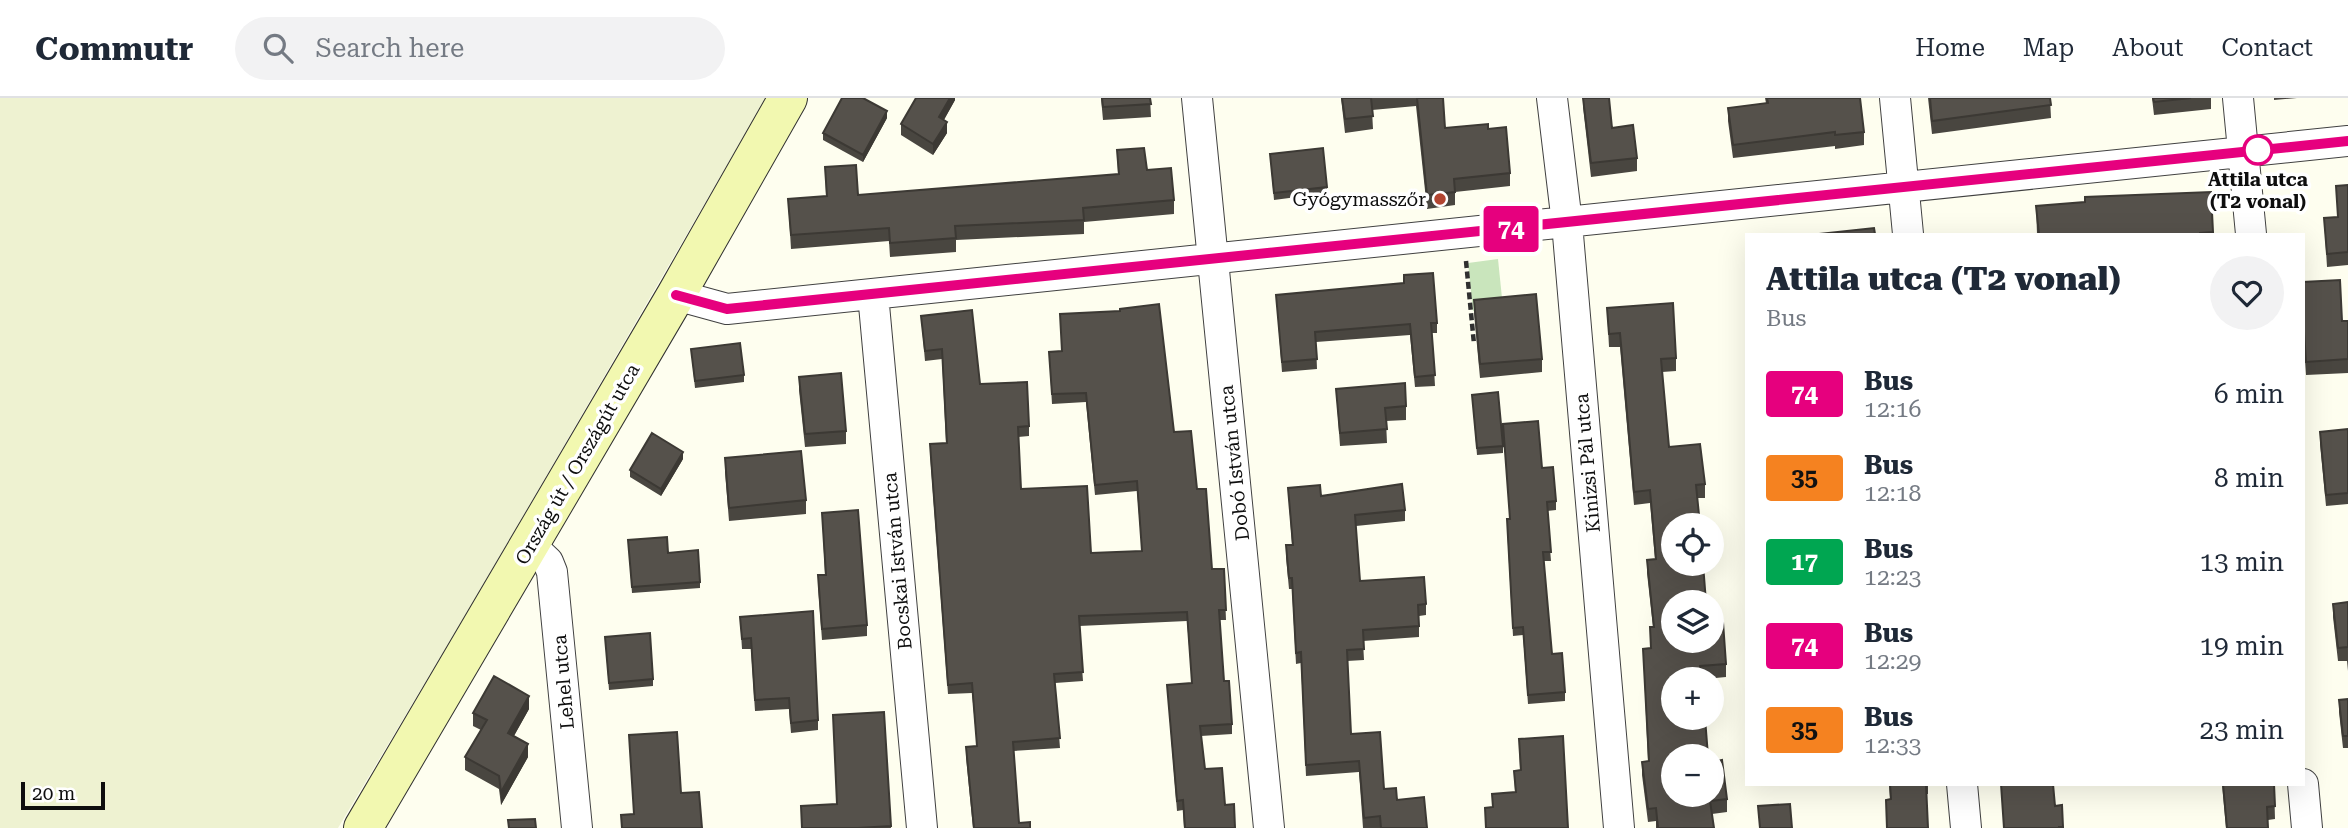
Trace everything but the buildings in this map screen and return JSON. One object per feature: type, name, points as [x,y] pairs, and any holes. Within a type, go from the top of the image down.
[{"type":"main road","name":"Ország út / Országút utca","points":[[363,828],[676,295],[788,98]]},
{"type":"street","name":"Dobó István utca","points":[[1198,98],[1269,828]]},
{"type":"street","name":"Kinizsi Pál utca","points":[[1552,98],[1567,223],[1619,828]]},
{"type":"street","points":[[1895,98],[1908,233]]},
{"type":"street","points":[[2238,98],[2251,233]]},
{"type":"street","points":[[676,295],[727,309],[2348,141]]},
{"type":"street","name":"Bocskai István utca","points":[[873,294],[922,828]]},
{"type":"street","name":"Lehel utca","points":[[530,545],[548,562],[552,572],[576,828]]},
{"type":"street","points":[[1962,786],[1966,828]]},
{"type":"street","points":[[2303,786],[2307,828]]},
{"type":"path","points":[[1463,234],[1474,344]]},
{"type":"green space","points":[[0,98],[766,98],[465,616],[338,828],[0,828]]},
{"type":"green space","points":[[1498,259],[1503,308],[1473,311],[1468,263]]},
{"type":"bus line","name":"74","points":[[676,295],[715,308],[727,309],[2348,141]]},
{"type":"place","name":"Attila utca (T2 vonal)","points":[[2258,150]]},
{"type":"place","name":"Gyógymasszőr","points":[[1440,199]]}]
